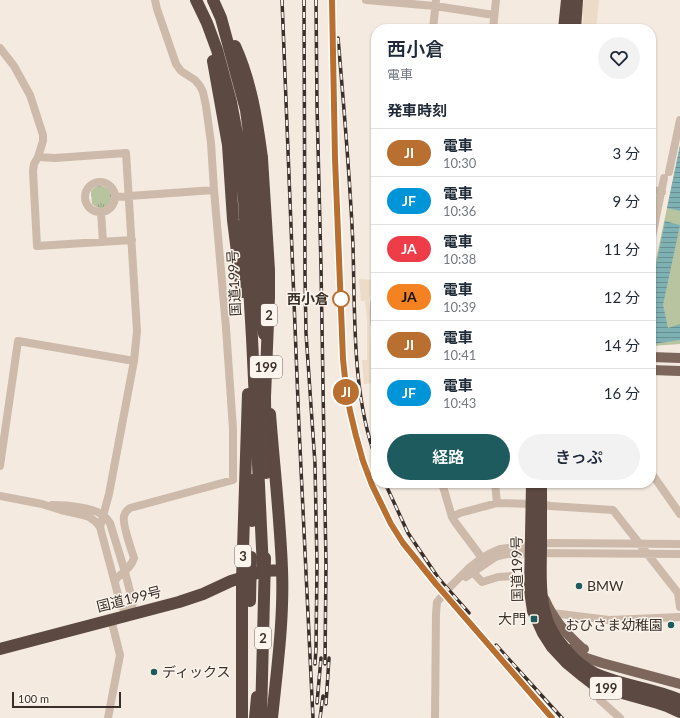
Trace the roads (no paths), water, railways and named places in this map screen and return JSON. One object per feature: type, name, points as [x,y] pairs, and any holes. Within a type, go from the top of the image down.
[{"type":"highway","name":"国道199号","points":[[196,0],[207,23],[227,83],[236,123],[240,154],[252,338],[264,571],[260,671],[254,718]]},
{"type":"highway","name":"国道199号","points":[[214,0],[221,18],[246,110],[255,199],[260,295],[279,515],[282,570],[282,615],[272,718]]},
{"type":"highway","points":[[565,24],[567,0]]},
{"type":"highway","points":[[575,24],[577,0]]},
{"type":"highway","name":"2","points":[[221,18],[242,61],[258,128],[262,158],[269,270],[265,397],[266,558],[260,718]]},
{"type":"highway","name":"2","points":[[207,23],[226,127],[234,234],[244,310],[246,339],[252,514],[248,718]]},
{"type":"highway","name":"3","points":[[242,718],[242,580],[248,394]]},
{"type":"highway","name":"国道199号","points":[[533,488],[536,504],[536,549],[544,610],[550,627],[559,642],[584,667],[602,682],[666,695],[680,700]]},
{"type":"highway","name":"国道199号","points":[[536,504],[540,488]]},
{"type":"highway","name":"国道199号","points":[[536,549],[530,582],[531,600],[543,633],[559,655],[570,667],[583,676],[663,704],[680,712]]},
{"type":"highway","name":"3","points":[[266,558],[268,718]]},
{"type":"highway","name":"国道199号","points":[[0,648],[179,602],[203,594],[231,581],[264,571],[282,570]]},
{"type":"highway","points":[[547,639],[559,648],[568,652],[567,658],[570,667]]},
{"type":"main road","points":[[656,357],[680,358]]},
{"type":"main road","points":[[656,370],[680,370]]},
{"type":"main road","points":[[542,591],[547,605],[566,633],[584,650]]},
{"type":"main road","points":[[622,668],[603,661],[577,646],[568,652],[622,668],[680,684]]},
{"type":"street","points":[[115,582],[117,577],[125,572],[134,558],[124,524],[126,511],[130,508],[233,480],[233,429],[226,328],[214,190],[212,143],[206,106],[200,86],[195,80],[181,71],[176,64],[155,0]]},
{"type":"street","points":[[366,0],[436,3],[494,15]]},
{"type":"street","points":[[493,24],[496,0]]},
{"type":"street","points":[[434,24],[436,3]]},
{"type":"street","points":[[0,48],[14,66],[30,95],[43,134],[43,141],[34,164],[33,171],[37,246],[132,240]]},
{"type":"street","points":[[656,207],[667,175],[680,120]]},
{"type":"street","points":[[38,157],[55,158],[126,153],[130,196],[137,331],[134,361],[109,494],[100,527],[122,606],[130,615]]},
{"type":"street","points":[[104,182],[112,188],[115,202],[109,210],[101,212],[94,211],[90,208],[85,200],[85,194],[94,183],[104,182]]},
{"type":"street","points":[[115,197],[214,190]]},
{"type":"street","points":[[656,191],[662,192]]},
{"type":"street","points":[[101,212],[103,242]]},
{"type":"street","points":[[0,466],[18,341],[134,361]]},
{"type":"street","points":[[656,480],[680,514]]},
{"type":"street","points":[[443,488],[452,517],[484,560]]},
{"type":"street","points":[[496,488],[497,503]]},
{"type":"street","points":[[0,496],[42,504],[84,515],[89,517],[100,527]]},
{"type":"street","points":[[452,517],[460,513],[497,503],[536,504],[613,510],[679,593],[680,607]]},
{"type":"street","points":[[42,504],[87,508],[94,510],[107,518],[110,523],[125,572],[133,603],[130,615]]},
{"type":"street","points":[[434,718],[437,602],[448,589],[484,560],[494,558],[502,554],[536,549],[640,544],[680,544]]},
{"type":"street","points":[[536,549],[680,554]]},
{"type":"street","points":[[471,570],[482,582],[498,577],[512,576]]},
{"type":"street","points":[[552,613],[609,620],[680,617]]},
{"type":"street","points":[[108,718],[120,655],[111,619]]},
{"type":"street","points":[[602,682],[599,694],[600,700],[620,718]]},
{"type":"water","points":[[680,145],[680,211],[667,208]]},
{"type":"water","points":[[665,221],[680,225],[663,305],[668,328],[680,324],[680,340],[656,344],[656,265]]},
{"type":"railway","points":[[282,0],[299,427],[313,718]]},
{"type":"railway","points":[[304,0],[306,333],[315,464],[317,565],[315,664]]},
{"type":"railway","points":[[316,0],[326,565],[325,664]]},
{"type":"railway","points":[[332,0],[335,158],[345,388],[356,436],[371,482]]},
{"type":"railway","points":[[338,38],[345,116],[353,246],[356,354],[363,408],[371,443]]},
{"type":"railway","points":[[373,488],[391,524],[403,543],[436,584],[552,718]]},
{"type":"railway","points":[[387,488],[408,533],[439,579],[469,613]]},
{"type":"railway","points":[[496,645],[562,718]]},
{"type":"railway","points":[[317,703],[321,658]]},
{"type":"railway","points":[[326,704],[329,658]]},
{"type":"railway","points":[[320,718],[323,696]]},
{"type":"train","name":"JI","points":[[332,0],[335,158],[343,359],[350,411],[363,461],[371,482]]},
{"type":"train","name":"JI","points":[[373,488],[391,524],[403,543],[456,608],[552,718]]},
{"type":"place","name":"西小倉","points":[[341,299]]},
{"type":"place","name":"BMW","points":[[579,586]]},
{"type":"place","name":"大門","points":[[534,619]]},
{"type":"place","name":"おひさま幼稚園","points":[[671,625]]},
{"type":"place","name":"ディックス","points":[[154,672]]}]
